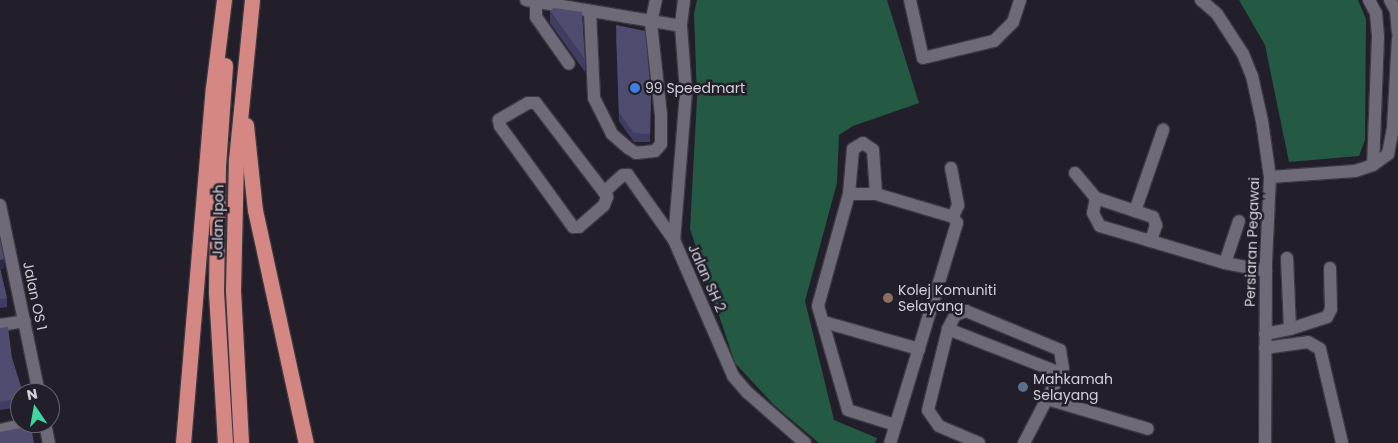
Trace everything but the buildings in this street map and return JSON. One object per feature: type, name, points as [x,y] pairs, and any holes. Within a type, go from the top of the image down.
[{"type":"highway","points":[[183,443],[213,88],[224,0]]},
{"type":"highway","name":"Jalan Ipoh","points":[[225,443],[216,292],[218,166],[233,0]]},
{"type":"highway","name":"Jalan Ipoh","points":[[241,443],[233,290],[236,160],[252,0]]},
{"type":"highway","points":[[243,99],[255,210],[306,443]]},
{"type":"street","points":[[590,12],[594,98],[612,134],[636,153],[655,151],[661,144],[661,115],[651,23],[656,0]]},
{"type":"street","name":"Jalan SH 2","points":[[684,0],[681,26],[686,92],[674,240],[733,376],[748,393],[805,443]]},
{"type":"street","points":[[910,0],[923,58],[994,41],[1013,22],[1020,0]]},
{"type":"street","name":"Persiaran Pegawai","points":[[1200,0],[1217,14],[1230,32],[1252,76],[1270,177],[1266,271],[1265,443]]},
{"type":"street","points":[[1369,0],[1376,13],[1378,37],[1372,165]]},
{"type":"street","points":[[1390,0],[1396,11],[1398,32]]},
{"type":"street","points":[[569,64],[536,17],[531,1],[651,23],[681,26]]},
{"type":"street","points":[[1270,177],[1355,171],[1372,165],[1388,154],[1391,144],[1398,38]]},
{"type":"street","points":[[528,103],[536,104],[604,192],[607,202],[580,227],[573,227],[500,126],[499,120],[528,103]]},
{"type":"street","points":[[1135,211],[1162,130]]},
{"type":"street","points":[[876,194],[873,150],[863,143],[853,149],[849,194],[818,306],[818,315],[824,322],[848,410],[896,425]]},
{"type":"street","points":[[952,168],[958,205],[953,217]]},
{"type":"street","points":[[1075,173],[1096,198],[1156,220],[1151,241]]},
{"type":"street","points":[[604,192],[623,175],[628,175],[674,240]]},
{"type":"street","points":[[849,194],[876,194],[953,217],[957,222],[956,231],[890,443]]},
{"type":"street","points":[[1096,198],[1093,213],[1100,226],[1225,264],[1266,271]]},
{"type":"street","name":"Jalan OS 1","points":[[0,205],[37,383]]},
{"type":"street","points":[[1225,264],[1239,220]]},
{"type":"street","points":[[1287,258],[1290,329]]},
{"type":"street","points":[[1265,334],[1290,329],[1327,317],[1331,309],[1330,268]]},
{"type":"street","points":[[979,443],[939,426],[928,410],[948,329],[956,315],[966,311],[1060,350],[1063,357],[1060,373],[1024,443]]},
{"type":"street","points":[[0,325],[25,320]]},
{"type":"street","points":[[824,322],[919,349]]},
{"type":"street","points":[[948,329],[1060,373]]},
{"type":"street","points":[[1265,348],[1308,342],[1320,349],[1342,443]]},
{"type":"street","points":[[1047,399],[1148,429]]},
{"type":"green space","points":[[697,0],[887,0],[919,103],[853,126],[839,135],[837,183],[805,301],[834,420],[877,438],[875,443],[819,443],[774,405],[735,363],[690,229],[697,98],[694,14]]},
{"type":"green space","points":[[1239,0],[1358,0],[1366,19],[1365,140],[1359,156],[1289,162],[1265,45]]},
{"type":"place","name":"99 Speedmart","points":[[635,88]]},
{"type":"place","name":"Kolej Komuniti Selayang","points":[[888,298]]},
{"type":"place","name":"Mahkamah Selayang","points":[[1023,387]]}]
